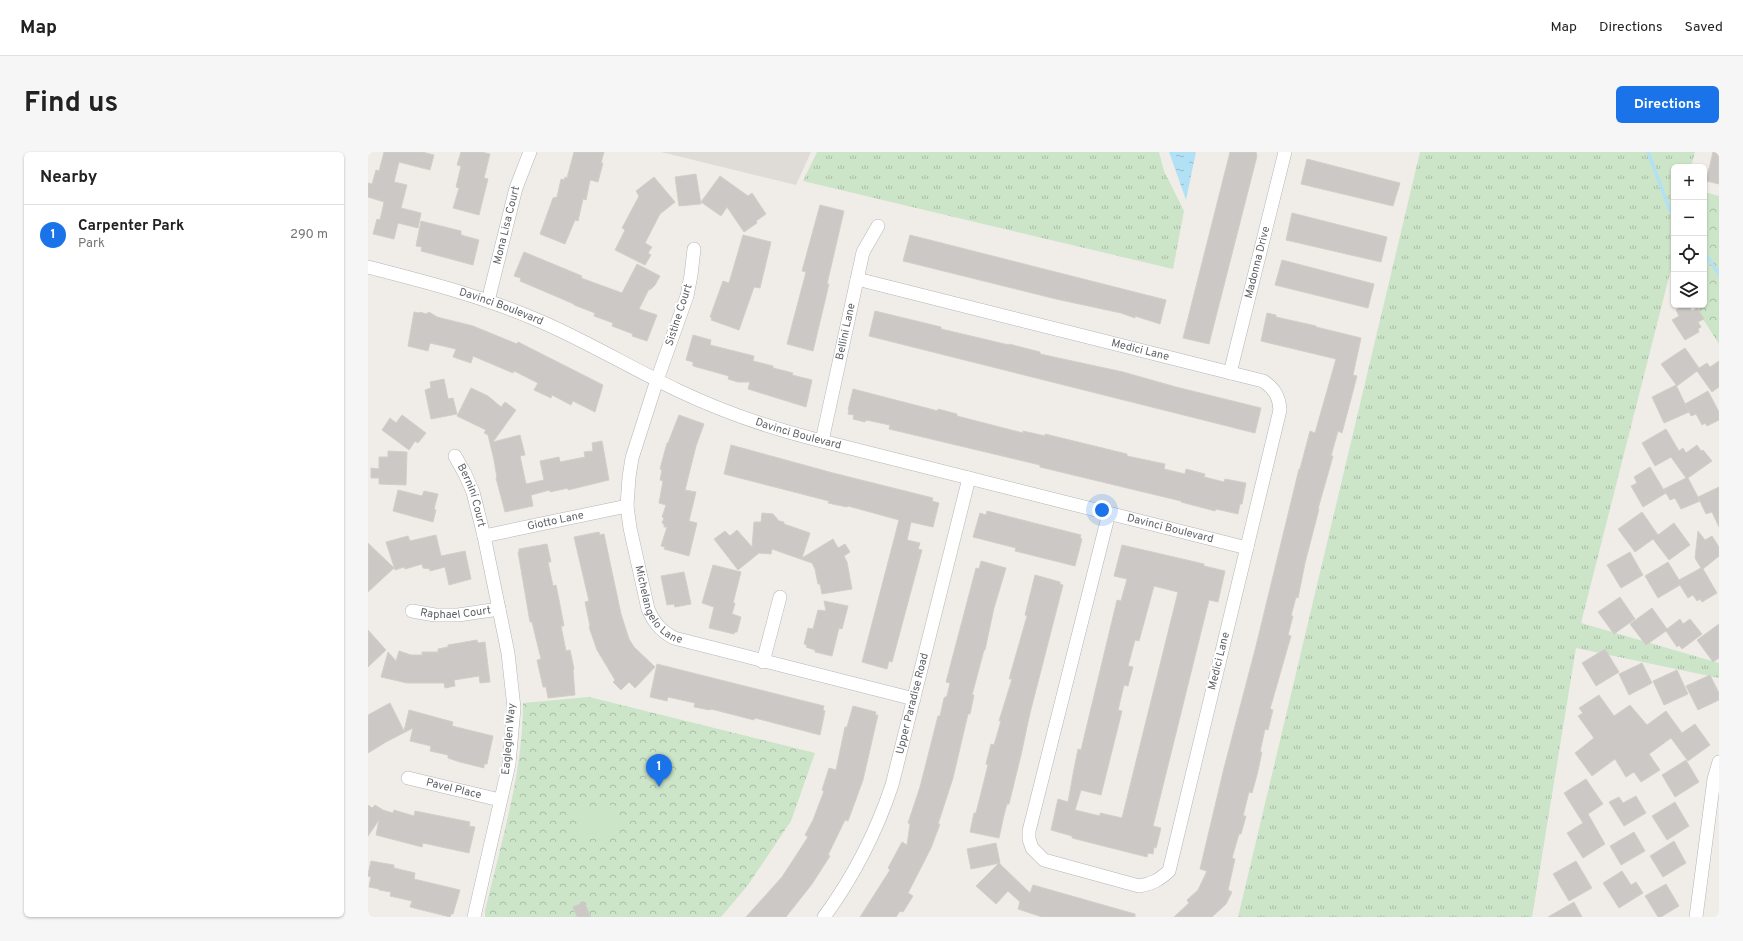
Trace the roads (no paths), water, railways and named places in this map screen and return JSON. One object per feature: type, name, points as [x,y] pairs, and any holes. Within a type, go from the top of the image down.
[{"type":"street","name":"Mona Lisa Court","points":[[488,301],[516,188],[530,152]]},
{"type":"street","name":"Madonna Drive","points":[[1230,373],[1285,152]]},
{"type":"street","name":"Bellini Lane","points":[[822,441],[864,252],[878,226]]},
{"type":"street","name":"Sistine Court","points":[[657,380],[687,296],[694,249]]},
{"type":"street","name":"Davinci Boulevard","points":[[368,267],[435,284],[488,301],[563,331],[697,399],[736,415],[779,429],[1247,548]]},
{"type":"street","name":"Medici Lane","points":[[857,279],[1263,381],[1276,392],[1280,410],[1168,871],[1160,879],[1150,884],[1139,886],[1044,860],[1032,848],[1029,839],[1031,823],[1109,513]]},
{"type":"street","name":"Michelangelo Lane","points":[[657,380],[632,458],[627,506],[630,528],[648,609],[654,622],[663,632],[674,638],[763,662],[914,699]]},
{"type":"street","name":"Bernini Court","points":[[455,456],[473,492],[484,536]]},
{"type":"street","name":"Upper Paradise Road","points":[[824,917],[854,872],[878,822],[892,785],[969,478]]},
{"type":"street","name":"Giotto Lane","points":[[484,536],[627,506]]},
{"type":"street","name":"Eagleglen Way","points":[[474,917],[509,764],[514,708],[508,654],[484,536]]},
{"type":"street","points":[[763,662],[780,597]]},
{"type":"street","name":"Raphael Court","points":[[412,611],[435,615],[458,615],[499,609]]},
{"type":"street","points":[[1696,917],[1714,779],[1719,762]]},
{"type":"street","name":"Pavel Place","points":[[408,778],[500,800]]},
{"type":"water","points":[[1169,152],[1196,152],[1186,200]]},
{"type":"waterway","points":[[1648,152],[1671,210]]},
{"type":"waterway","points":[[1707,256],[1719,274]]},
{"type":"place","name":"Carpenter Park","points":[[659,787]]}]
